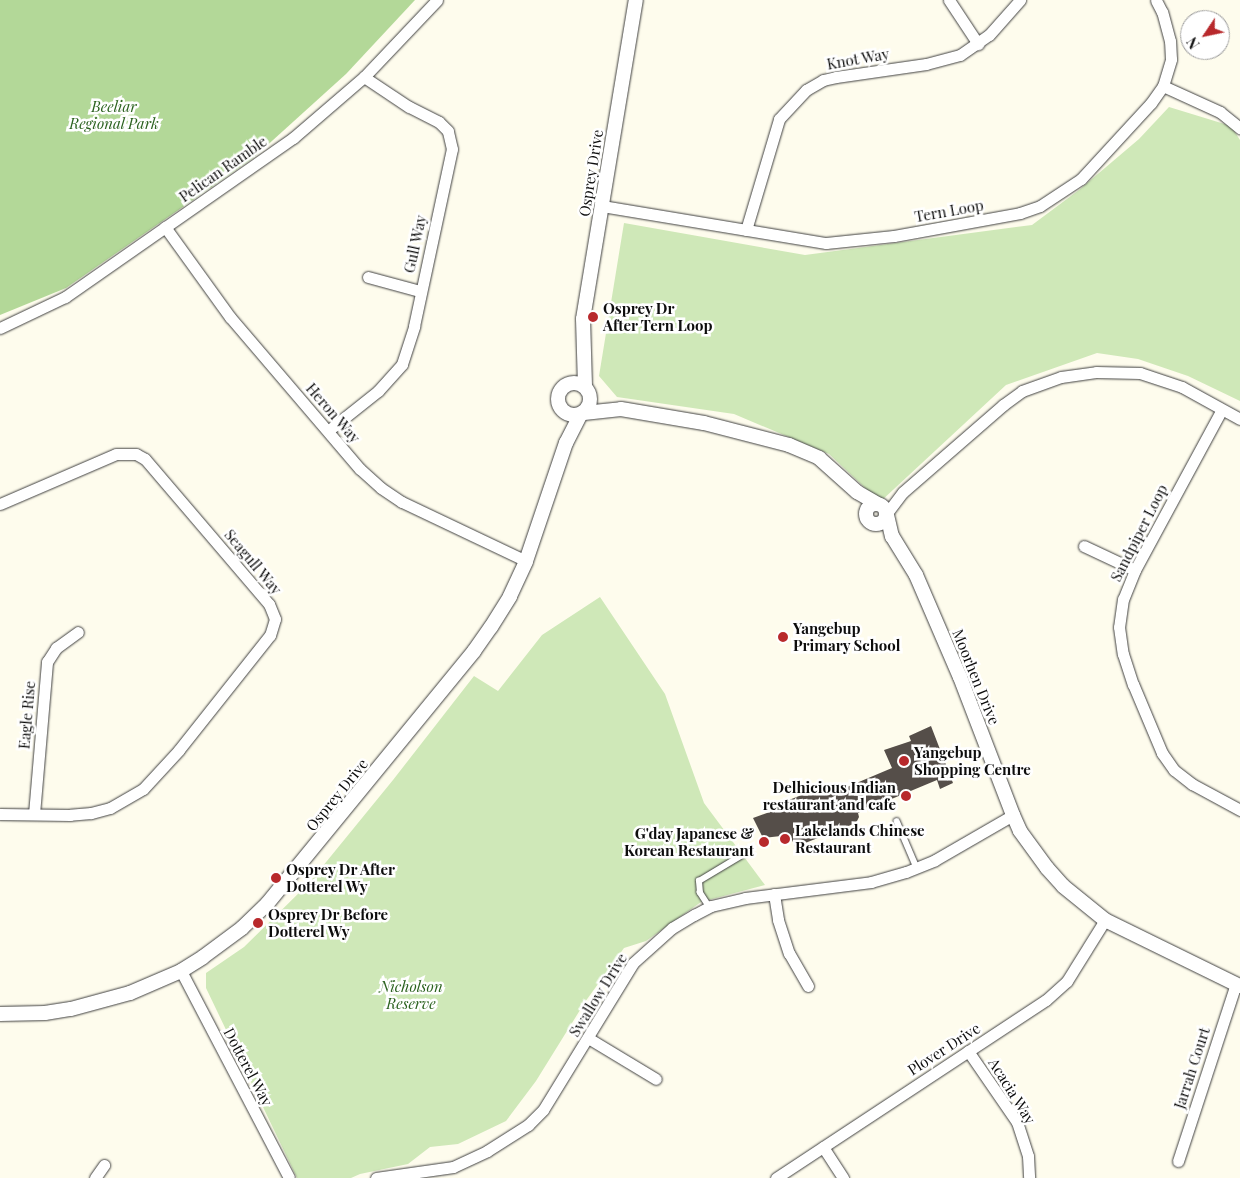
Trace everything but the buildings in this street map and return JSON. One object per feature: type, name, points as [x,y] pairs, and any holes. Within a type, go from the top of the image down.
[{"type":"street","name":"Pelican Ramble","points":[[0,328],[65,297],[293,138],[364,77],[437,0]]},
{"type":"street","name":"Osprey Drive","points":[[587,389],[582,352],[583,319],[636,0]]},
{"type":"street","points":[[949,0],[978,44]]},
{"type":"street","name":"Knot Way","points":[[746,230],[780,119],[806,90],[823,80],[942,60],[960,54],[978,44],[1001,23],[1020,0]]},
{"type":"street","name":"Tern Loop","points":[[602,206],[826,243],[894,236],[1027,210],[1055,198],[1081,179],[1151,103],[1163,86],[1171,59],[1170,40],[1162,12],[1156,0]]},
{"type":"street","name":"Gull Way","points":[[329,430],[378,391],[402,364],[409,349],[420,291],[451,161],[452,143],[448,131],[439,122],[409,107],[364,77]]},
{"type":"street","points":[[1163,86],[1220,112],[1240,128]]},
{"type":"street","name":"Heron Way","points":[[166,227],[230,317],[360,468],[381,488],[402,502],[526,561]]},
{"type":"street","points":[[368,277],[420,291]]},
{"type":"street","name":"Osprey Drive","points":[[566,386],[582,352]]},
{"type":"street","points":[[878,511],[903,492],[1009,400],[1022,391],[1061,377],[1096,372],[1140,373],[1182,387],[1221,411],[1240,419]]},
{"type":"street","points":[[575,383],[587,389],[590,404],[583,413],[571,415],[562,410],[558,397],[566,386],[575,383]]},
{"type":"street","name":"Moorhen Drive","points":[[587,389],[621,409]]},
{"type":"street","name":"Moorhen Drive","points":[[583,413],[621,409],[704,423],[805,450],[830,466],[878,511],[906,558],[926,597],[960,677],[1020,831],[1047,868],[1063,886],[1105,920],[1238,985]]},
{"type":"street","name":"Osprey Drive","points":[[562,410],[566,443]]},
{"type":"street","name":"Sandpiper Loop","points":[[1221,411],[1135,570],[1123,599],[1120,615],[1120,642],[1132,684],[1158,744],[1170,764],[1192,784],[1240,810]]},
{"type":"street","name":"Osprey Drive","points":[[0,1014],[45,1013],[92,1004],[130,994],[181,971],[242,928],[287,882],[474,651],[510,596],[526,561],[566,443],[583,413]]},
{"type":"street","name":"Seagull Way","points":[[0,504],[116,454],[136,454],[145,459],[269,604],[275,619],[270,635],[179,750],[144,789],[110,808],[91,813],[0,814]]},
{"type":"street","points":[[1084,546],[1135,570]]},
{"type":"street","name":"Eagle Rise","points":[[34,814],[47,662],[56,648],[78,632]]},
{"type":"street","name":"Swallow Drive","points":[[376,1178],[455,1172],[510,1138],[543,1110],[634,963],[672,928],[708,907],[745,898],[871,882],[917,868],[1013,815]]},
{"type":"street","points":[[774,894],[778,920],[790,953],[808,986]]},
{"type":"street","name":"Plover Drive","points":[[776,1178],[1056,992],[1067,980],[1105,920]]},
{"type":"street","name":"Dotterel Way","points":[[181,971],[289,1178]]},
{"type":"street","name":"Jarrah Court","points":[[1178,1161],[1238,985]]},
{"type":"street","points":[[588,1038],[656,1079]]},
{"type":"street","name":"Acacia Way","points":[[968,1051],[1017,1122],[1028,1156],[1029,1178]]},
{"type":"street","points":[[823,1146],[843,1178]]},
{"type":"street","points":[[95,1178],[104,1165]]},
{"type":"lane","points":[[897,821],[917,868]]},
{"type":"lane","points":[[708,907],[700,893],[698,881],[749,851]]},
{"type":"green space","name":"Beeliar Regional Park","points":[[0,0],[415,0],[346,74],[252,159],[66,288],[0,315]]},
{"type":"green space","points":[[1169,107],[1231,126],[1240,140],[1240,401],[1188,376],[1138,359],[1097,353],[1006,385],[880,502],[829,454],[734,414],[617,397],[599,376],[624,223],[805,255],[1032,225],[1079,190],[1139,139]]},
{"type":"green space","name":"Nicholson Reserve","points":[[600,597],[665,694],[704,803],[765,885],[701,902],[646,941],[624,948],[585,1002],[536,1081],[506,1121],[458,1144],[430,1147],[408,1164],[360,1174],[351,1178],[297,1178],[206,988],[206,973],[244,947],[309,883],[474,676],[498,691],[542,635]]},
{"type":"place","name":"Osprey Dr After Tern Loop","points":[[593,317]]},
{"type":"place","name":"Yangebup Primary School","points":[[783,637]]},
{"type":"place","name":"Yangebup Shopping Centre","points":[[904,761]]},
{"type":"place","name":"Delhicious Indian restaurant and cafe","points":[[906,796]]},
{"type":"place","name":"Lakelands Chinese Restaurant","points":[[785,839]]},
{"type":"place","name":"G'day Japanese & Korean Restaurant","points":[[764,842]]},
{"type":"place","name":"Osprey Dr After Dotterel Wy","points":[[276,878]]},
{"type":"place","name":"Osprey Dr Before Dotterel Wy","points":[[258,923]]}]
